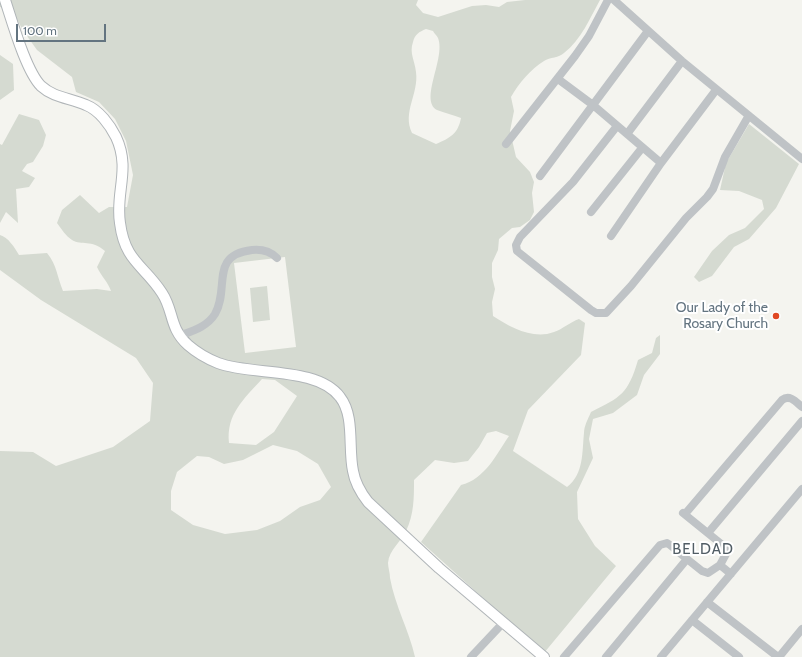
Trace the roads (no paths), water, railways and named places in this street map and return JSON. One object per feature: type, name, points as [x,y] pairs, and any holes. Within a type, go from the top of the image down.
[{"type":"main road","points":[[5,0],[22,48],[35,78],[41,86],[51,94],[87,105],[97,112],[106,122],[117,139],[123,159],[123,184],[119,210],[122,237],[134,262],[163,295],[170,318],[180,336],[189,346],[219,363],[310,379],[334,390],[341,397],[346,408],[353,472],[361,492],[378,512],[439,568],[544,657]]},
{"type":"street","points":[[506,144],[558,79],[589,36],[608,0]]},
{"type":"street","points":[[614,0],[716,90],[802,159]]},
{"type":"street","points":[[540,176],[648,31]]},
{"type":"street","points":[[627,134],[682,61]]},
{"type":"street","points":[[558,79],[592,105],[661,163]]},
{"type":"street","points":[[611,236],[661,163],[716,90]]},
{"type":"street","points":[[617,126],[573,182],[520,237],[516,245],[517,251],[591,310],[600,313],[606,313],[632,286],[678,227],[707,197],[713,189],[725,157],[748,117]]},
{"type":"street","points":[[591,212],[642,148]]},
{"type":"street","points":[[180,336],[200,328],[215,314],[220,297],[223,268],[228,260],[244,251],[260,250],[267,251],[277,258]]},
{"type":"street","points":[[564,657],[660,545],[667,543],[702,571],[708,573],[720,565],[726,554],[725,547],[684,514],[782,400],[787,397],[791,398],[802,407]]},
{"type":"street","points":[[708,533],[802,421]]},
{"type":"street","points":[[661,657],[802,489]]},
{"type":"street","points":[[606,657],[687,559]]},
{"type":"street","points":[[720,565],[731,574]]},
{"type":"street","points":[[707,602],[779,657],[802,629]]},
{"type":"street","points":[[692,620],[739,657]]},
{"type":"street","points":[[471,657],[503,623]]},
{"type":"place","name":"Our Lady of the Rosary Church","points":[[776,316]]},
{"type":"district","name":"BELDAD","points":[[703,550]]}]
